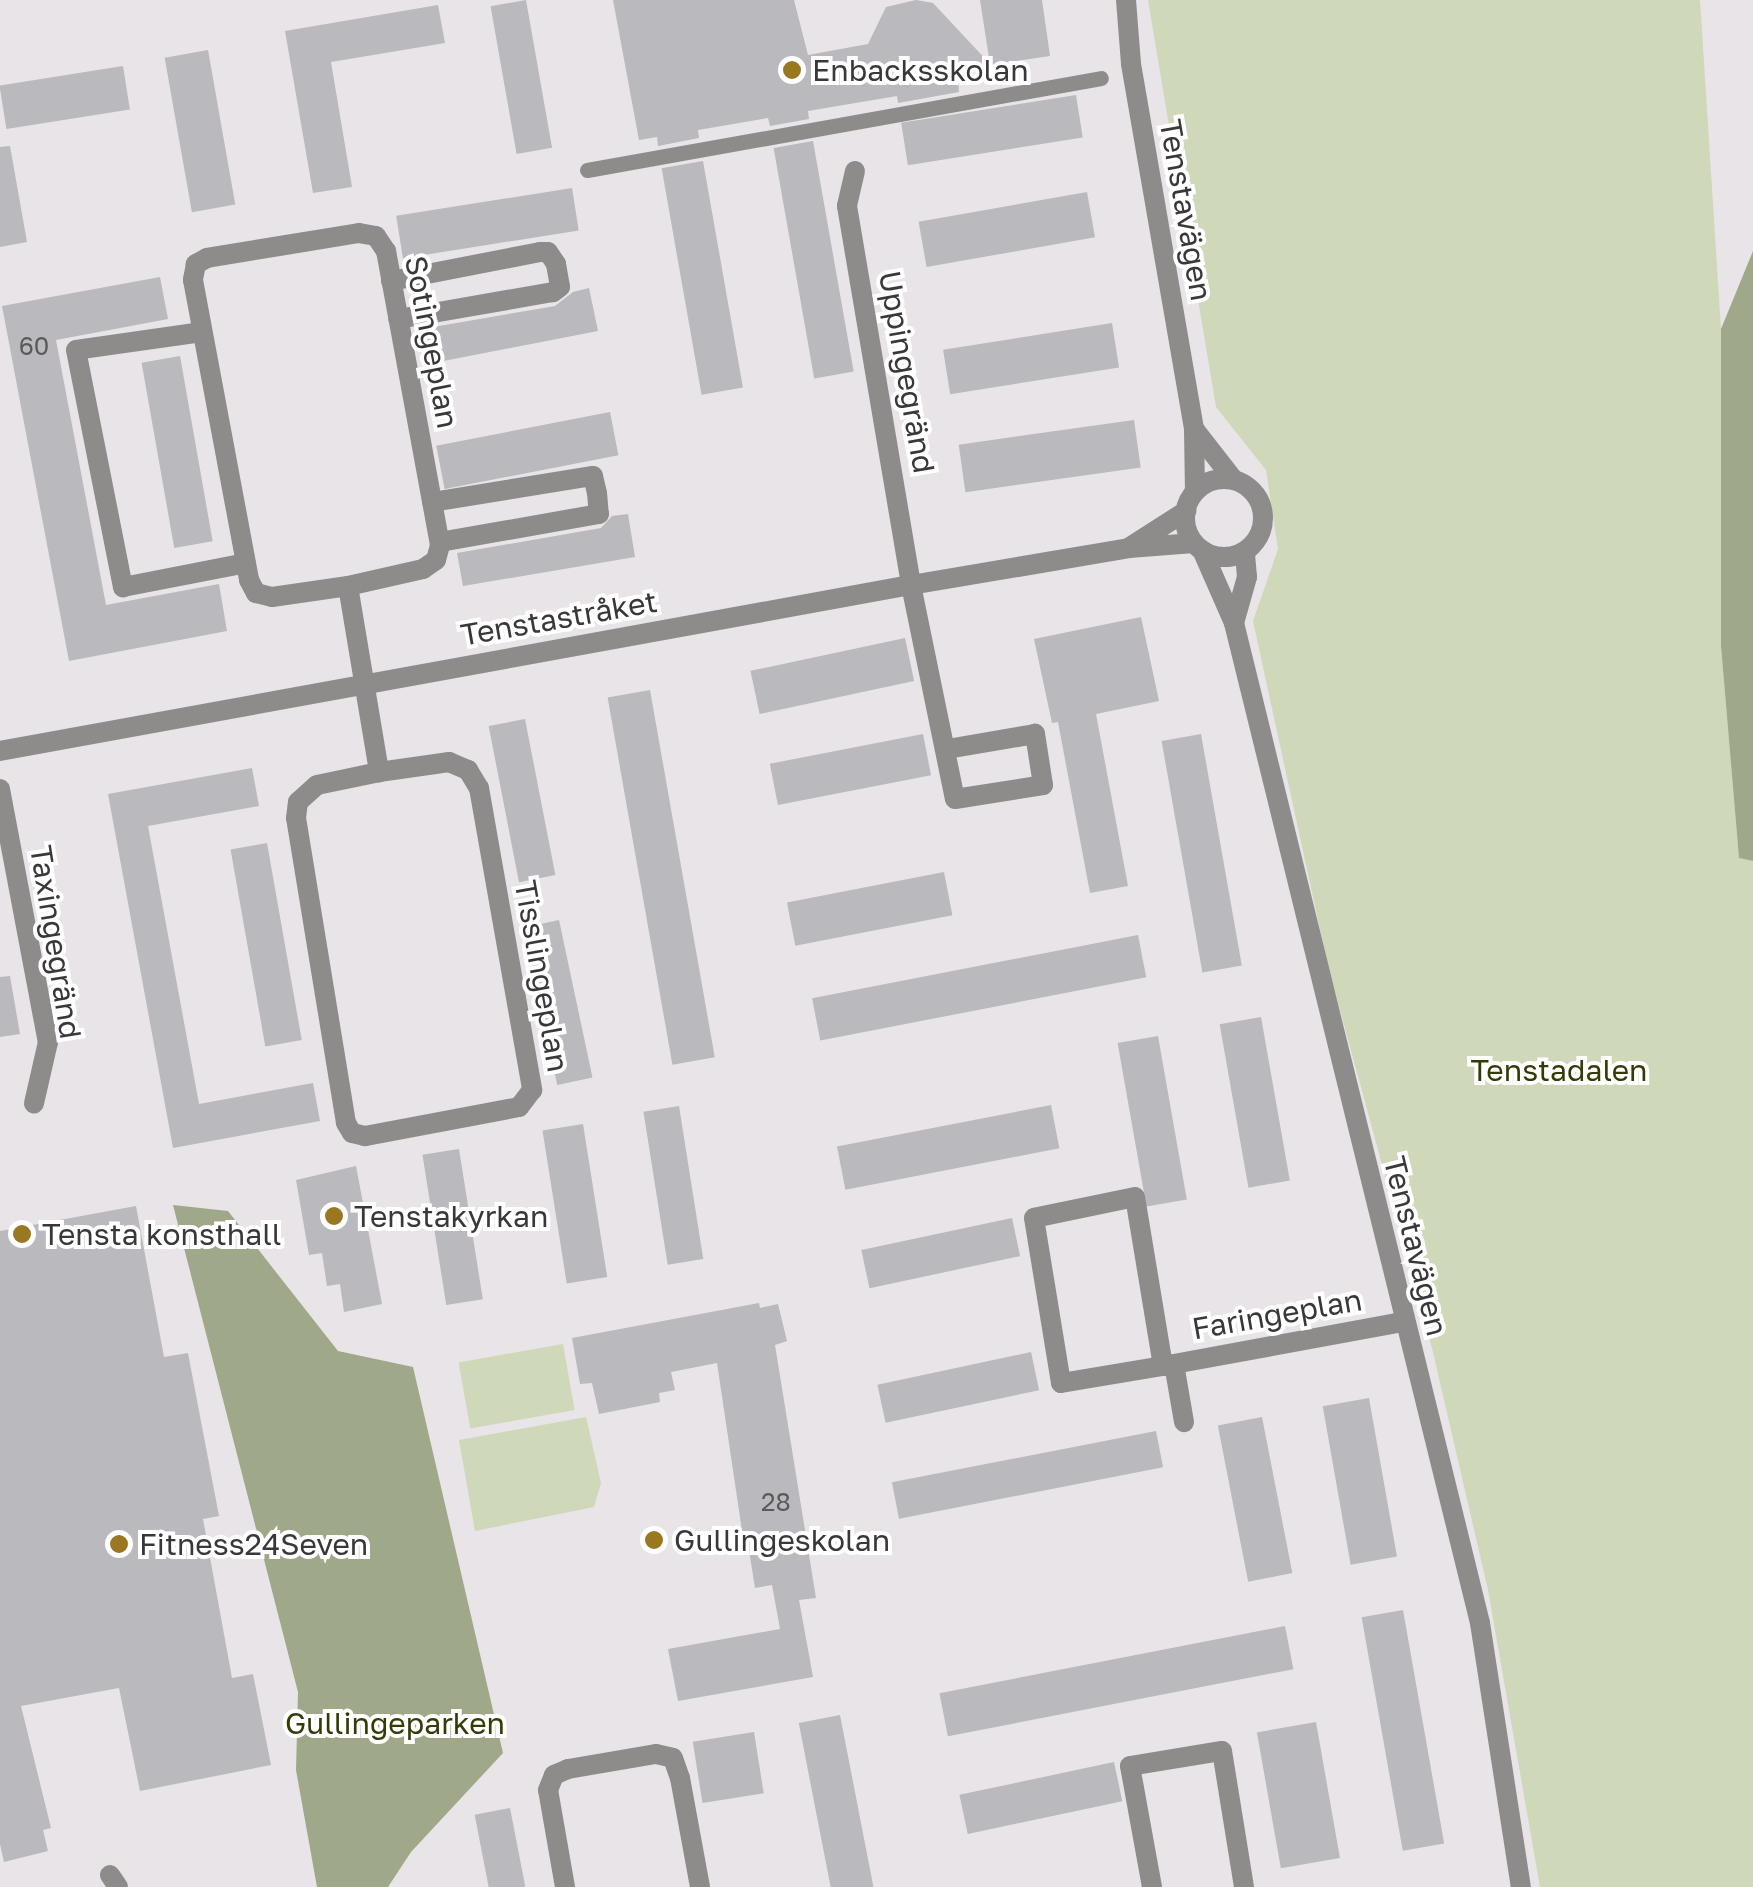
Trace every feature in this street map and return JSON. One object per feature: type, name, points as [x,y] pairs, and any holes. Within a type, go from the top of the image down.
[{"type":"street","name":"Tenstavägen","points":[[1126,0],[1131,64],[1194,429],[1190,501]]},
{"type":"street","points":[[587,170],[1100,78]]},
{"type":"street","name":"Uppingegränd","points":[[856,170],[847,206],[912,585],[955,799],[1042,785],[1035,734],[947,748]]},
{"type":"street","name":"Sotingeplan","points":[[359,234],[376,236],[386,251],[391,280],[440,542],[436,560],[423,569],[348,586],[272,597],[256,593],[246,563],[202,332],[193,280],[196,264],[207,258],[359,234]]},
{"type":"street","points":[[391,280],[540,252],[548,252],[558,275],[560,287],[553,292],[398,319]]},
{"type":"street","points":[[202,332],[76,350],[123,587],[246,563]]},
{"type":"street","name":"Tenstavägen","points":[[1194,429],[1233,480]]},
{"type":"street","points":[[432,502],[593,476],[597,493],[598,514],[440,542]]},
{"type":"street","points":[[1212,480],[1233,480],[1252,490],[1263,510],[1261,534],[1245,552],[1223,558],[1198,547],[1190,501],[1212,480]]},
{"type":"street","name":"Tenstastråket","points":[[1128,548],[1190,501]]},
{"type":"street","name":"Tenstavägen","points":[[1198,547],[1234,623],[1402,1322],[1480,1623],[1522,1887]]},
{"type":"street","name":"Tenstastråket","points":[[0,751],[1128,548],[1198,547]]},
{"type":"street","name":"Tenstavägen","points":[[1234,623],[1247,577],[1245,552]]},
{"type":"street","points":[[348,586],[379,772]]},
{"type":"street","name":"Tisslingeplan","points":[[450,762],[468,770],[478,788],[532,1090],[519,1107],[364,1136],[352,1133],[346,1123],[296,818],[298,802],[317,784],[379,772],[450,762]]},
{"type":"street","name":"Taxingegränd","points":[[0,789],[48,1042],[34,1104]]},
{"type":"street","name":"Faringeplan","points":[[1168,1365],[1135,1197],[1034,1218],[1061,1383],[1168,1365],[1402,1322]]},
{"type":"street","points":[[1168,1365],[1184,1422]]},
{"type":"street","points":[[1152,1887],[1130,1766],[1222,1750],[1244,1887]]},
{"type":"street","points":[[565,1887],[548,1790],[554,1776],[568,1769],[656,1754],[673,1758],[680,1778],[700,1887]]},
{"type":"green space","name":"Tenstadalen","points":[[1148,0],[1700,0],[1721,329],[1721,646],[1739,858],[1753,861],[1753,1887],[1540,1887],[1488,1590],[1432,1348],[1328,966],[1253,621],[1278,549],[1266,470],[1216,407]]},
{"type":"green space","points":[[1753,251],[1753,861],[1739,858],[1721,646],[1721,329]]},
{"type":"green space","name":"Gullingeparken","points":[[173,1205],[228,1211],[338,1351],[413,1367],[503,1753],[411,1852],[388,1887],[317,1887],[296,1770],[298,1692]]},
{"type":"green space","points":[[563,1344],[575,1410],[470,1428],[459,1362]]},
{"type":"green space","points":[[586,1417],[601,1483],[594,1507],[475,1531],[459,1440]]},
{"type":"building","points":[[526,0],[552,148],[517,154],[491,6]]},
{"type":"building","name":"Enbacksskolan","points":[[613,0],[794,0],[808,55],[868,44],[886,7],[916,0],[933,3],[990,64],[980,0],[1042,0],[1050,56],[957,70],[959,92],[898,103],[897,96],[808,111],[809,119],[770,126],[768,118],[698,130],[699,138],[658,146],[657,137],[639,140]]},
{"type":"building","points":[[438,5],[445,43],[331,62],[352,187],[313,193],[285,31]]},
{"type":"building","points":[[208,50],[235,205],[192,212],[165,58]]},
{"type":"building","points":[[123,66],[130,109],[6,129],[0,85]]},
{"type":"building","points":[[1076,95],[1083,137],[908,165],[901,123]]},
{"type":"building","points":[[813,141],[854,371],[814,378],[774,148]]},
{"type":"building","points":[[10,146],[27,242],[0,247],[0,147]]},
{"type":"building","points":[[703,161],[743,388],[702,395],[662,168]]},
{"type":"building","points":[[572,188],[579,230],[403,258],[396,216]]},
{"type":"building","points":[[1087,192],[1095,237],[927,267],[919,222]]},
{"type":"building","points":[[160,277],[168,319],[56,340],[106,605],[219,584],[227,631],[69,661],[2,306]]},
{"type":"building","points":[[589,288],[598,331],[423,365],[416,330],[555,306],[573,292]]},
{"type":"building","points":[[1112,323],[1119,367],[950,394],[943,350]]},
{"type":"building","points":[[180,356],[213,541],[174,548],[142,363]]},
{"type":"building","points":[[610,412],[618,455],[445,489],[436,446]]},
{"type":"building","points":[[1134,420],[1141,468],[965,492],[959,445]]},
{"type":"building","points":[[628,514],[635,557],[463,586],[457,553],[601,528],[612,516]]},
{"type":"building","points":[[1141,617],[1159,701],[1096,714],[1128,886],[1090,893],[1058,722],[1052,723],[1034,639]]},
{"type":"building","points":[[905,638],[914,681],[760,714],[750,671]]},
{"type":"building","points":[[650,690],[715,1057],[672,1065],[608,697]]},
{"type":"building","points":[[525,719],[555,875],[519,882],[489,726]]},
{"type":"building","points":[[923,734],[931,775],[778,805],[770,764]]},
{"type":"building","points":[[1201,734],[1242,965],[1202,972],[1162,741]]},
{"type":"building","points":[[252,768],[259,806],[148,826],[199,1104],[313,1083],[320,1121],[173,1148],[108,794]]},
{"type":"building","points":[[267,843],[302,1040],[265,1046],[231,849]]},
{"type":"building","points":[[944,872],[952,915],[795,946],[787,903]]},
{"type":"building","points":[[559,920],[592,1077],[557,1085],[524,927]]},
{"type":"building","points":[[1138,935],[1146,977],[820,1041],[812,998]]},
{"type":"building","points":[[10,976],[20,1034],[0,1037],[0,977]]},
{"type":"building","points":[[1261,1017],[1290,1180],[1248,1188],[1220,1024]]},
{"type":"building","points":[[1158,1036],[1187,1199],[1146,1207],[1118,1043]]},
{"type":"building","points":[[1051,1105],[1059,1148],[845,1190],[837,1147]]},
{"type":"building","points":[[679,1106],[703,1259],[668,1265],[643,1112]]},
{"type":"building","points":[[583,1124],[607,1277],[567,1284],[543,1130]]},
{"type":"building","points":[[459,1149],[483,1299],[446,1305],[422,1155]]},
{"type":"building","name":"Tenstakyrkan","points":[[356,1166],[382,1304],[344,1312],[340,1284],[327,1286],[322,1253],[309,1255],[296,1180]]},
{"type":"building","points":[[136,1206],[164,1357],[188,1353],[219,1516],[203,1519],[232,1678],[253,1674],[271,1765],[140,1791],[119,1688],[21,1706],[51,1828],[43,1830],[48,1851],[4,1862],[0,1844],[0,1231]]},
{"type":"building","points":[[1012,1218],[1020,1256],[869,1288],[861,1250]]},
{"type":"building","points":[[759,1303],[760,1308],[778,1304],[787,1341],[775,1345],[816,1598],[799,1600],[813,1677],[678,1701],[668,1649],[780,1629],[772,1585],[755,1588],[748,1544],[744,1544],[717,1363],[671,1372],[675,1390],[659,1393],[660,1402],[599,1414],[592,1383],[580,1384],[572,1338]]},
{"type":"building","points":[[1031,1352],[1039,1390],[886,1423],[877,1385]]},
{"type":"building","points":[[1369,1398],[1397,1557],[1351,1565],[1323,1406]]},
{"type":"building","points":[[1262,1417],[1292,1573],[1248,1582],[1218,1426]]},
{"type":"building","points":[[1156,1431],[1163,1467],[899,1519],[892,1482]]},
{"type":"building","points":[[1403,1610],[1444,1843],[1403,1851],[1362,1617]]},
{"type":"building","points":[[1285,1626],[1293,1669],[948,1736],[939,1693]]},
{"type":"building","points":[[840,1715],[873,1887],[831,1887],[799,1723]]},
{"type":"building","points":[[1316,1722],[1340,1858],[1281,1868],[1257,1732]]},
{"type":"building","points":[[754,1732],[764,1793],[702,1803],[693,1742]]},
{"type":"building","points":[[1114,1762],[1122,1801],[968,1834],[959,1795]]},
{"type":"building","points":[[510,1808],[525,1887],[489,1887],[475,1815]]},
{"type":"place","name":"Enbacksskolan","points":[[792,70]]},
{"type":"place","name":"Tenstakyrkan","points":[[334,1216]]},
{"type":"place","name":"Tensta konsthall","points":[[22,1234]]},
{"type":"place","name":"Gullingeskolan","points":[[654,1540]]},
{"type":"place","name":"Fitness24Seven","points":[[119,1544]]}]
